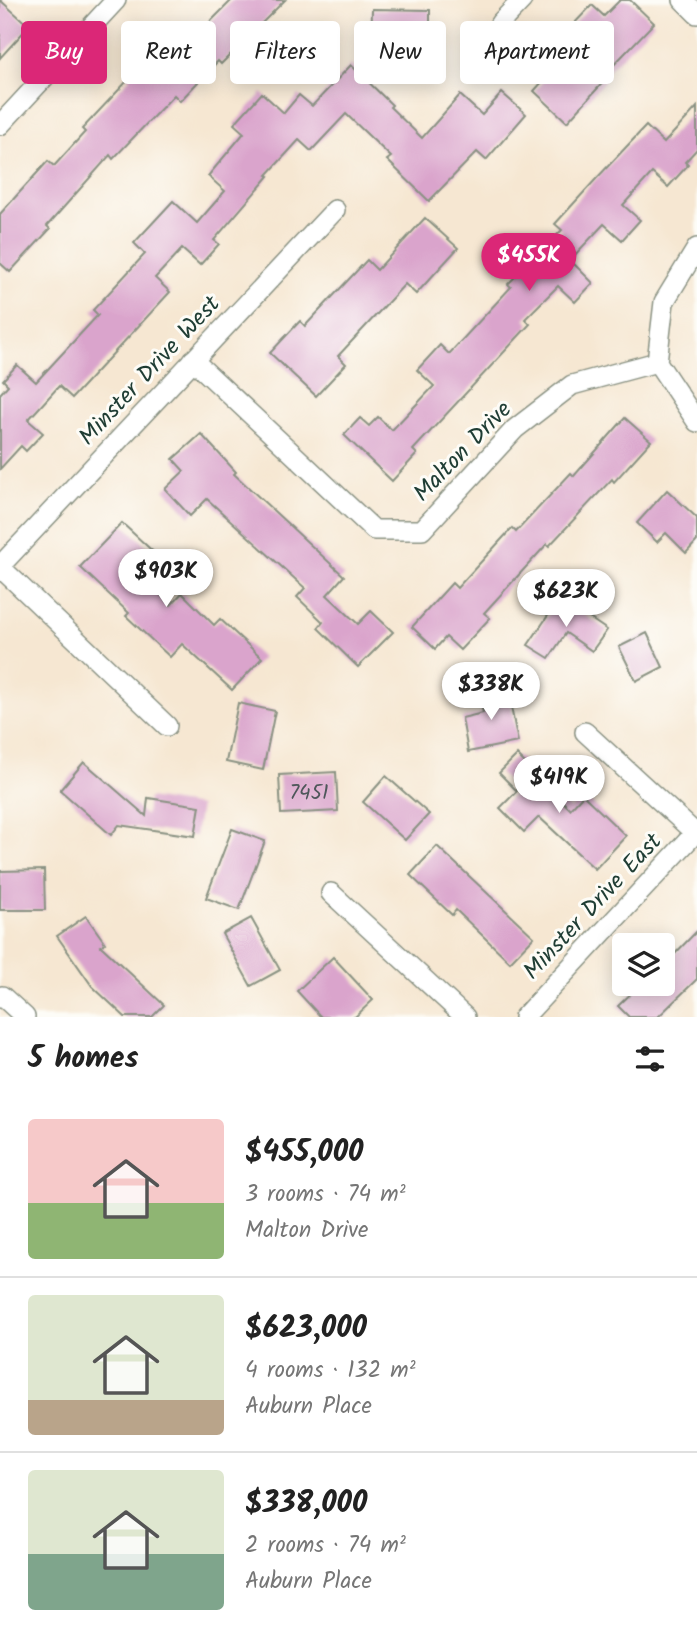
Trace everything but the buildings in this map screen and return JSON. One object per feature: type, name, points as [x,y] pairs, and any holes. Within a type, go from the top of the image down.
[{"type":"street","points":[[0,125],[117,0]]},
{"type":"street","points":[[502,21],[522,0]]},
{"type":"street","points":[[683,0],[697,13]]},
{"type":"street","name":"Minster Drive West","points":[[0,566],[335,210]]},
{"type":"street","points":[[697,248],[664,302],[657,362],[697,422]]},
{"type":"street","name":"Malton Drive","points":[[193,360],[374,530],[422,530],[515,429],[572,385],[657,362]]},
{"type":"street","points":[[0,566],[167,726]]},
{"type":"street","points":[[585,732],[696,832]]},
{"type":"street","name":"Minster Drive East","points":[[524,1017],[696,832]]},
{"type":"street","points":[[331,893],[465,1017]]},
{"type":"street","points":[[0,998],[2,996],[24,1017]]}]
